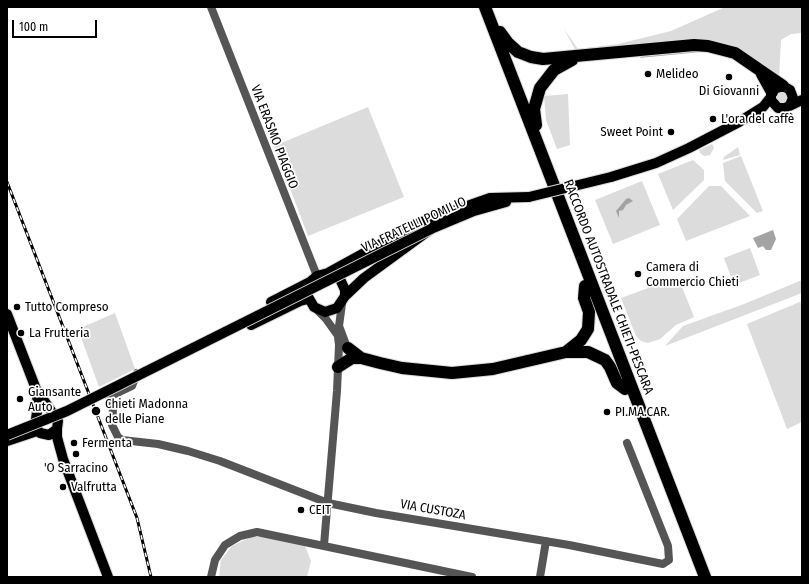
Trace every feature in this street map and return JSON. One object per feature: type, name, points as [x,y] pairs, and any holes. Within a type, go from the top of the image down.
[{"type":"highway","name":"RACCORDO AUTOSTRADALE CHIETI-PESCARA","points":[[477,7],[697,577]]},
{"type":"highway","name":"RACCORDO AUTOSTRADALE CHIETI-PESCARA","points":[[485,7],[705,577]]},
{"type":"highway","points":[[490,7],[502,36],[518,52],[530,57],[543,59],[577,57],[694,45],[708,46],[735,53],[760,71],[778,91]]},
{"type":"highway","points":[[540,147],[539,134],[534,116],[538,92],[545,80],[554,70],[577,57]]},
{"type":"highway","points":[[566,352],[581,340],[588,329],[589,312],[584,298],[585,286]]},
{"type":"highway","points":[[348,348],[361,358]]},
{"type":"highway","points":[[338,367],[352,358],[361,358],[402,368],[452,372],[493,369],[566,352],[588,352],[601,357],[610,366],[617,383],[625,389]]},
{"type":"main road","points":[[778,91],[802,94]]},
{"type":"main road","points":[[778,91],[793,98],[790,105]]},
{"type":"main road","points":[[778,91],[772,104],[778,108]]},
{"type":"main road","name":"VIA FRATELLI POMILIO","points":[[7,435],[67,411],[431,229],[480,209],[611,177],[668,158],[739,122],[763,107],[778,91]]},
{"type":"main road","points":[[790,105],[802,100]]},
{"type":"main road","name":"VIA FRATELLI POMILIO","points":[[739,122],[778,108],[786,108],[790,105]]},
{"type":"main road","points":[[203,343],[217,329],[312,282],[419,222],[490,198],[529,196]]},
{"type":"main road","points":[[203,343],[224,338],[300,301],[311,303],[326,312],[338,308],[364,278],[431,229]]},
{"type":"main road","points":[[328,273],[340,279],[343,284],[344,300]]},
{"type":"main road","points":[[311,303],[312,282]]},
{"type":"main road","points":[[7,314],[36,389],[58,418],[57,437],[63,459],[108,577]]},
{"type":"main road","points":[[36,389],[37,415]]},
{"type":"main road","points":[[52,412],[44,411],[37,415],[34,420],[37,431],[52,441],[63,459]]},
{"type":"main road","points":[[7,441],[37,431],[52,434],[57,429]]},
{"type":"street","name":"VIA ERASMO PIAGGIO","points":[[211,7],[304,247],[312,282]]},
{"type":"street","name":"VIA CUSTOZA","points":[[312,282],[137,372],[132,386],[109,397],[113,408],[112,425],[118,437],[122,440],[158,444],[188,451],[220,461],[328,503],[376,513],[546,541],[659,564],[667,563],[670,551],[627,443]]},
{"type":"street","points":[[344,300],[339,326],[348,348]]},
{"type":"street","points":[[311,303],[326,319],[338,337],[348,348]]},
{"type":"street","points":[[324,545],[338,367],[338,337]]},
{"type":"street","points":[[338,367],[348,348]]},
{"type":"street","points":[[210,577],[215,560],[225,545],[240,536],[257,532],[472,577]]},
{"type":"street","points":[[540,577],[546,541]]},
{"type":"shaded area","points":[[725,7],[802,7],[802,33],[791,34],[781,40],[779,78],[733,47],[578,55],[564,29],[578,49],[618,44],[671,31]]},
{"type":"shaded area","points":[[780,91],[786,92],[789,99],[785,104],[776,102],[775,96]]},
{"type":"shaded area","points":[[568,94],[570,145],[557,149],[546,120],[544,96]]},
{"type":"shaded area","points":[[368,107],[404,197],[308,236],[274,146]]},
{"type":"shaded area","points":[[712,144],[714,148],[710,155],[704,156],[700,153],[699,150]]},
{"type":"shaded area","points":[[738,147],[740,155],[723,160],[724,157]]},
{"type":"shaded area","points":[[741,156],[763,211],[757,213],[725,181],[723,163]]},
{"type":"shaded area","points":[[693,160],[704,170],[704,180],[673,210],[658,174]]},
{"type":"shaded area","points":[[642,181],[660,225],[613,244],[595,200]]},
{"type":"shaded area","points":[[709,186],[721,186],[750,216],[686,241],[677,219]]},
{"type":"shaded area","points":[[629,198],[633,201],[626,205],[623,210],[619,211],[619,218],[616,211],[626,199]]},
{"type":"shaded area","points":[[773,230],[776,239],[771,250],[766,250],[763,246],[758,248],[753,238]]},
{"type":"shaded area","points":[[750,248],[760,275],[734,285],[724,258]]},
{"type":"shaded area","points":[[678,277],[694,317],[676,325],[660,339],[648,343],[641,341],[636,336],[621,298]]},
{"type":"shaded area","points":[[802,280],[802,293],[665,346],[683,326],[744,304]]},
{"type":"shaded area","points":[[802,301],[802,422],[787,429],[747,324]]},
{"type":"shaded area","points":[[115,313],[135,369],[99,387],[78,329]]},
{"type":"shaded area","points":[[251,537],[272,537],[305,546],[311,561],[307,577],[219,577],[221,560],[232,546]]},
{"type":"waterway","points":[[641,57],[703,51]]},
{"type":"railway","points":[[7,182],[137,518],[151,577]]},
{"type":"place","name":"Melideo","points":[[648,74]]},
{"type":"place","name":"Di Giovanni","points":[[729,77]]},
{"type":"place","name":"L'ora del caffè","points":[[713,119]]},
{"type":"place","name":"Sweet Point","points":[[671,132]]},
{"type":"place","name":"Camera di Commercio Chieti","points":[[638,274]]},
{"type":"place","name":"Tutto Compreso","points":[[17,307]]},
{"type":"place","name":"La Frutteria","points":[[21,333]]},
{"type":"place","name":"Giansante Auto","points":[[20,399]]},
{"type":"place","name":"Chieti Madonna delle Piane","points":[[96,411]]},
{"type":"place","name":"PI.MA.CAR.","points":[[607,412]]},
{"type":"place","name":"Fermenta","points":[[74,443]]},
{"type":"place","name":"'O Sarracino","points":[[76,454]]},
{"type":"place","name":"Valfrutta","points":[[63,487]]},
{"type":"place","name":"CEIT","points":[[301,510]]}]
